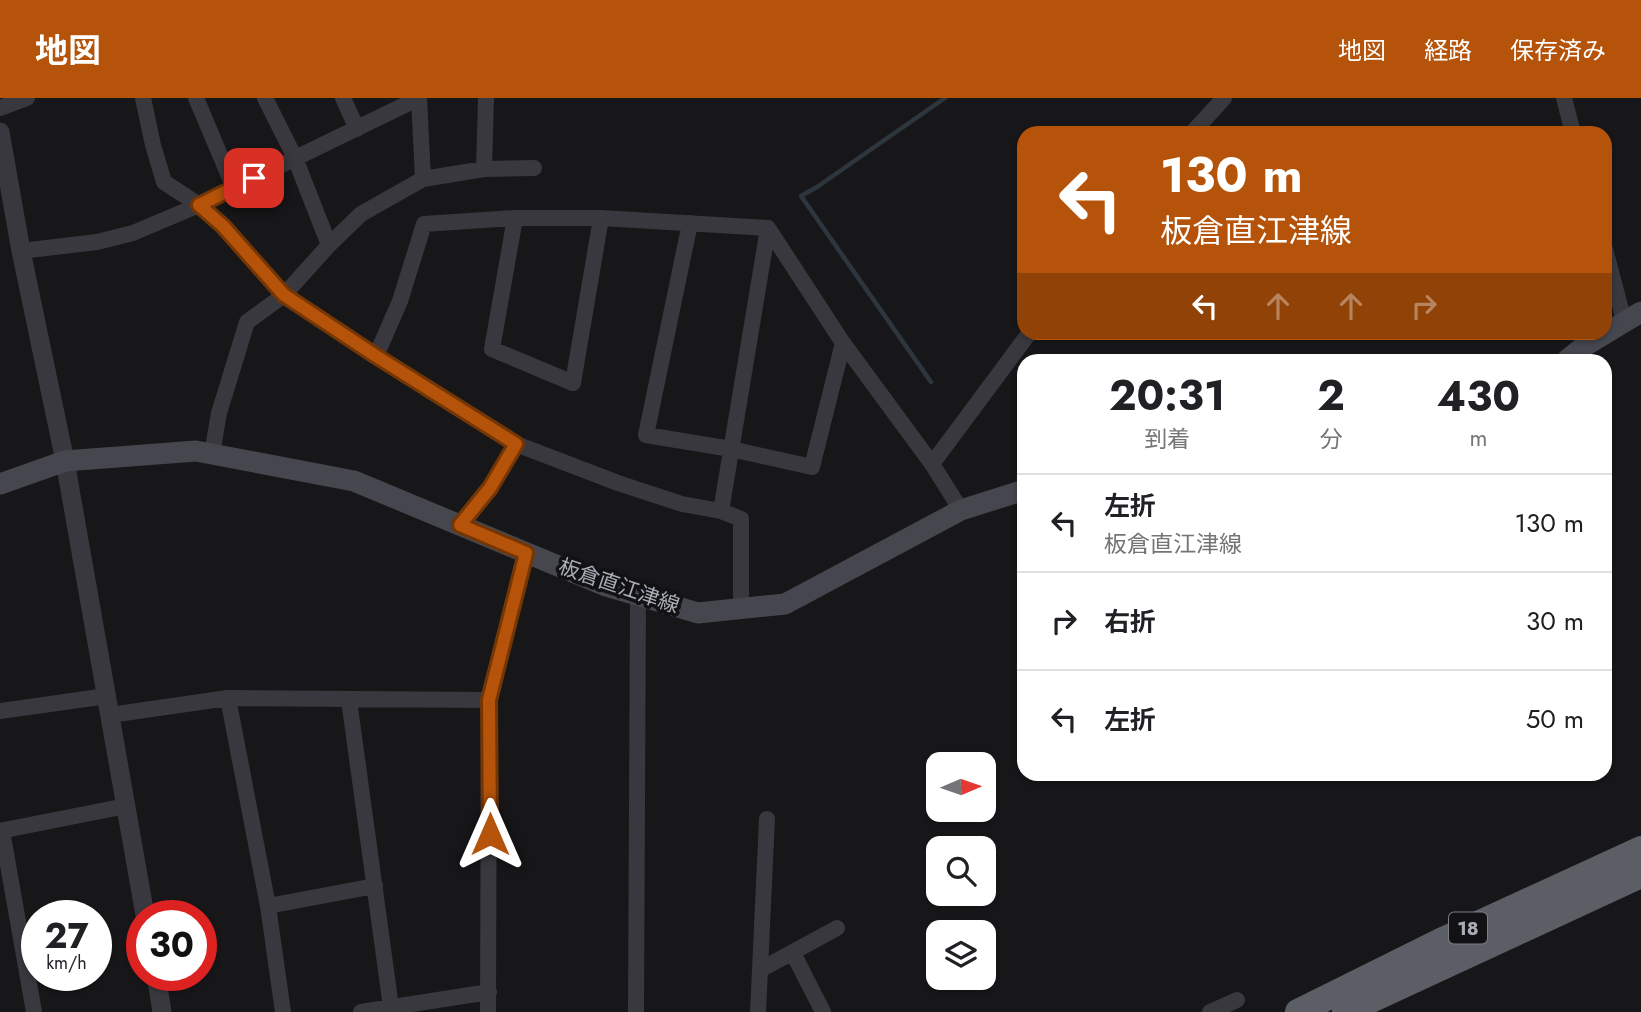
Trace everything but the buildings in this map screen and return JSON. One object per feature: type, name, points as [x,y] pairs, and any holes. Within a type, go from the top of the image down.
[{"type":"highway","name":"18","points":[[1298,1012],[1445,939],[1641,849]]},
{"type":"highway","name":"18","points":[[1345,1012],[1641,875]]},
{"type":"main road","points":[[1612,329],[1633,316]]},
{"type":"main road","points":[[1574,354],[1594,340]]},
{"type":"main road","name":"板倉直江津線","points":[[0,484],[65,461],[196,451],[354,481],[606,586],[698,613],[785,604],[961,510],[1017,492]]},
{"type":"street","points":[[0,108],[27,98]]},
{"type":"street","points":[[143,98],[164,182],[199,205],[223,226],[284,295],[516,444],[643,491],[682,504],[721,510],[741,519],[741,609]]},
{"type":"street","points":[[196,98],[234,188]]},
{"type":"street","points":[[265,98],[295,159],[329,245]]},
{"type":"street","points":[[343,98],[357,128]]},
{"type":"street","points":[[21,251],[97,242],[133,233],[199,205],[419,98],[423,179]]},
{"type":"street","points":[[484,169],[485,98]]},
{"type":"street","points":[[1198,126],[1224,98]]},
{"type":"street","points":[[1564,98],[1571,126]]},
{"type":"street","points":[[0,132],[21,251],[65,461],[142,900]]},
{"type":"street","points":[[212,454],[219,413],[247,322],[284,295],[361,214],[423,179],[484,169],[534,168]]},
{"type":"street","points":[[376,356],[400,301],[424,224],[515,218],[601,218],[768,228]]},
{"type":"street","points":[[515,218],[492,349],[573,383],[601,218]]},
{"type":"street","points":[[690,223],[646,435],[731,449],[812,467],[843,343]]},
{"type":"street","points":[[768,228],[843,343],[932,464],[961,510]]},
{"type":"street","points":[[721,510],[768,228]]},
{"type":"street","points":[[1612,266],[1633,316]]},
{"type":"street","points":[[932,464],[1024,340]]},
{"type":"street","points":[[460,525],[490,488],[516,444]]},
{"type":"street","points":[[488,1012],[489,700],[526,553]]},
{"type":"street","points":[[636,1012],[638,595]]},
{"type":"street","points":[[228,698],[268,906],[283,1012]]},
{"type":"street","points":[[0,711],[228,698],[489,700]]},
{"type":"street","points":[[349,700],[391,1007]]},
{"type":"street","points":[[34,1012],[1,831],[126,806]]},
{"type":"street","points":[[758,1012],[767,819]]},
{"type":"street","points":[[268,906],[375,886]]},
{"type":"street","points":[[760,970],[838,929]]},
{"type":"street","points":[[793,953],[823,1012]]},
{"type":"street","points":[[159,991],[162,1012]]},
{"type":"street","points":[[361,1012],[489,992]]},
{"type":"street","points":[[1210,1012],[1237,1000]]},
{"type":"waterway","points":[[931,382],[801,196],[945,98]]},
{"type":"route","points":[[254,178],[199,205],[223,226],[284,295],[516,444],[490,488],[460,525],[526,553],[489,700],[490,834]]}]
